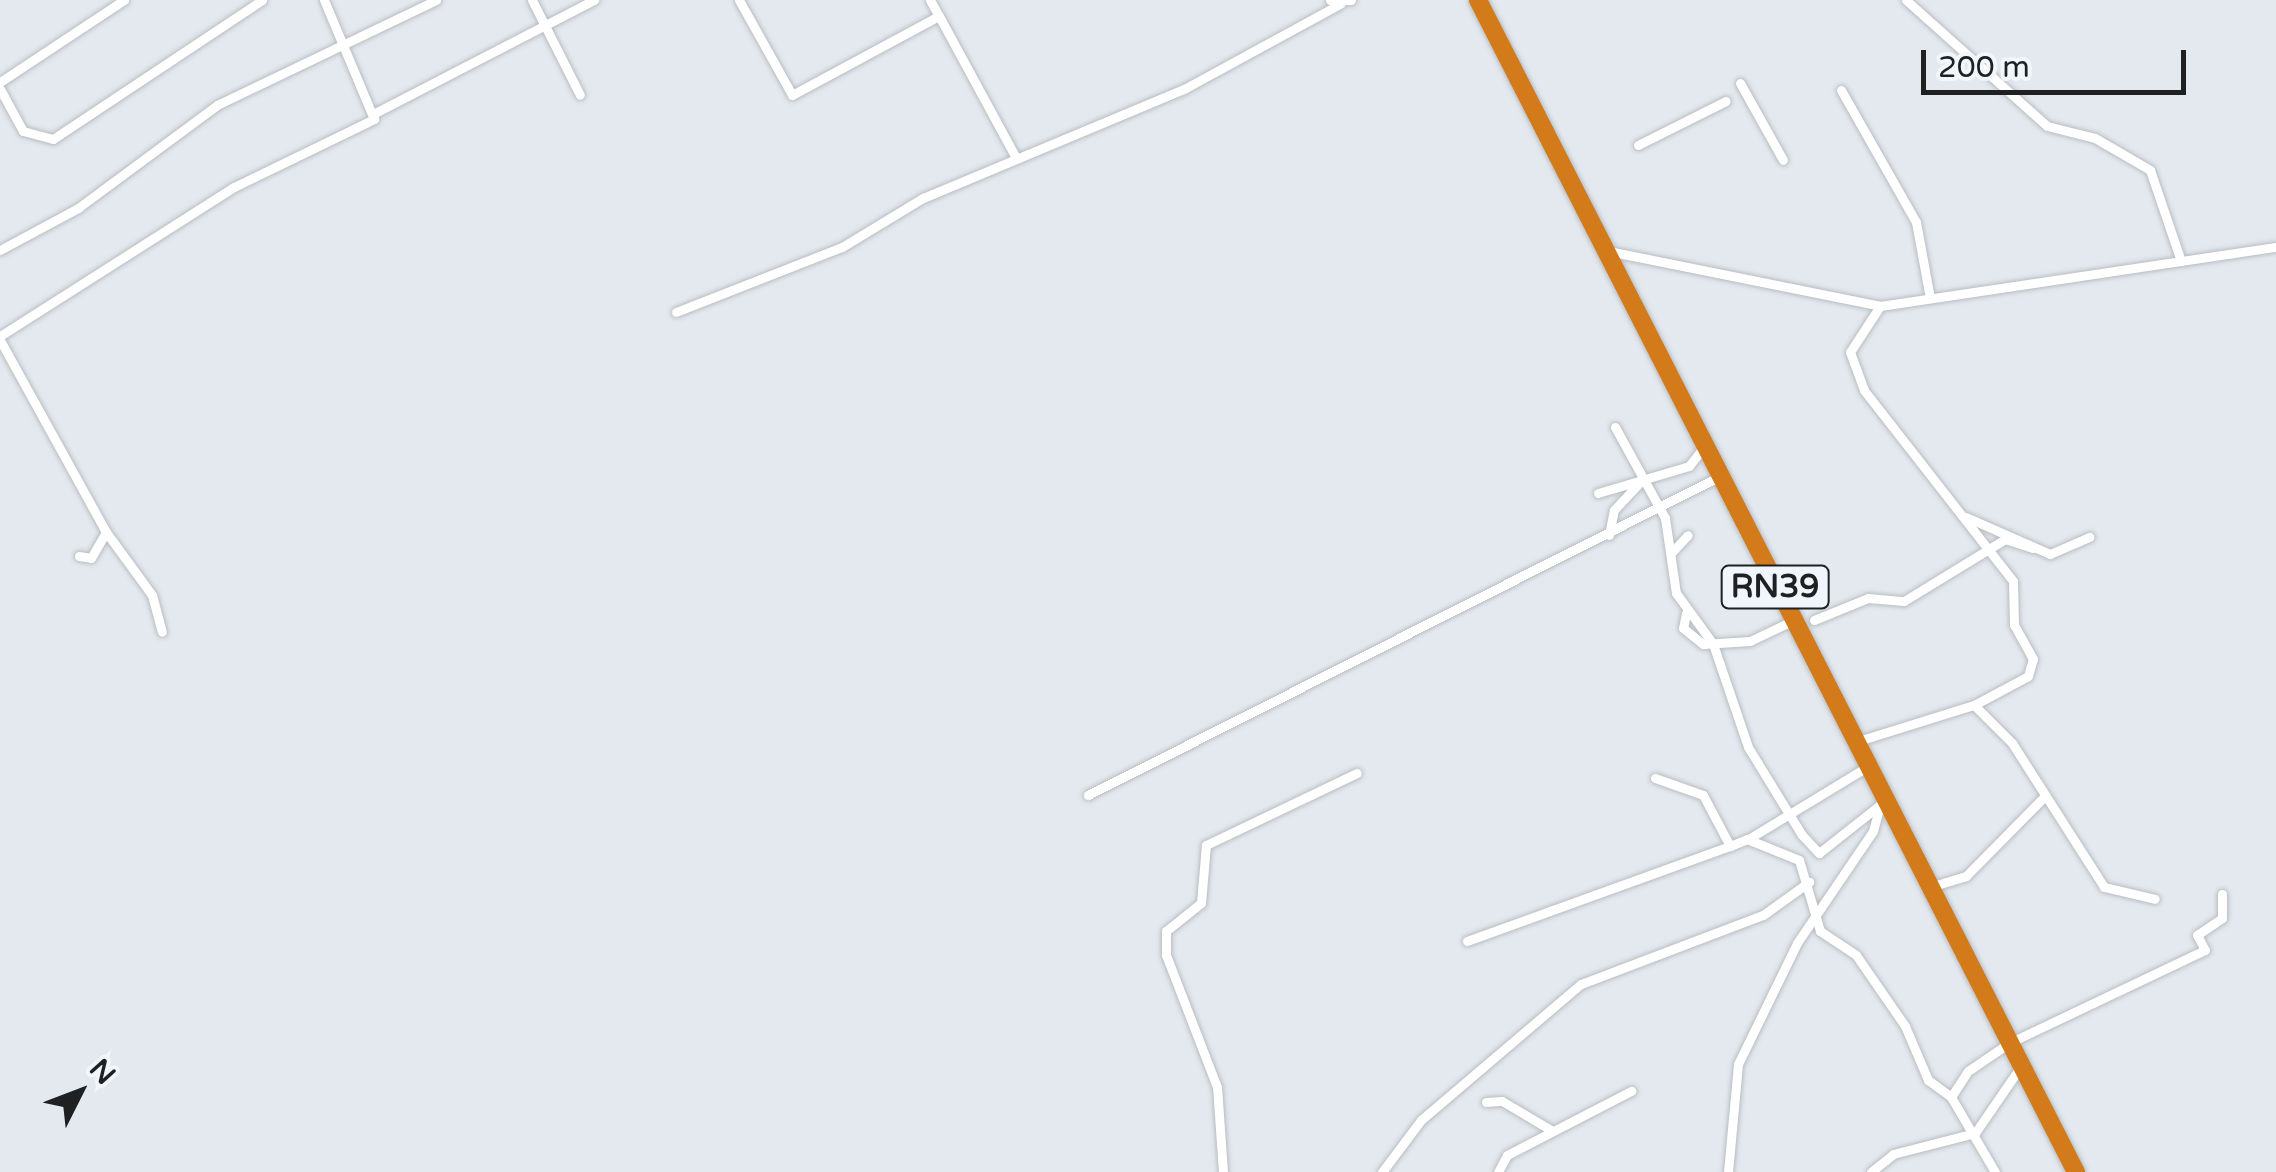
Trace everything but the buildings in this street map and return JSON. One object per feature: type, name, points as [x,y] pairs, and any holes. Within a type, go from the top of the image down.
[{"type":"highway","name":"RN39","points":[[1478,0],[1608,251],[1879,798],[2076,1172]]},
{"type":"street","points":[[124,0],[0,86],[23,131],[52,139],[262,0]]},
{"type":"street","points":[[324,0],[347,43],[374,114]]},
{"type":"street","points":[[0,250],[78,208],[217,105],[436,0]]},
{"type":"street","points":[[532,0],[580,96]]},
{"type":"street","points":[[162,632],[152,595],[106,532],[0,338],[234,187],[594,0]]},
{"type":"street","points":[[738,0],[792,94],[938,16]]},
{"type":"street","points":[[930,0],[1016,158]]},
{"type":"street","points":[[676,312],[842,247],[1016,158],[1184,89],[1335,2],[1351,0]]},
{"type":"street","points":[[1906,0],[2047,126],[2095,138],[2150,170],[2181,261]]},
{"type":"street","points":[[1740,83],[1783,160]]},
{"type":"street","points":[[1841,90],[1916,222],[1930,298]]},
{"type":"street","points":[[1638,144],[1726,101]]},
{"type":"street","points":[[1608,251],[1880,306],[2276,247]]},
{"type":"street","points":[[1852,743],[1974,704],[2028,676],[2034,659],[2014,625],[2013,581],[1864,390],[1850,352],[1880,306]]},
{"type":"street","points":[[1616,427],[1638,483],[1658,511],[1686,613],[1713,644],[1748,747],[1819,854],[1879,798]]},
{"type":"street","points":[[1598,493],[1689,466],[1705,445]]},
{"type":"street","points":[[1088,794],[1658,511],[1720,476]]},
{"type":"street","points":[[1609,535],[1621,506],[1638,483]]},
{"type":"street","points":[[1963,515],[2033,548]]},
{"type":"street","points":[[79,556],[90,558],[106,532]]},
{"type":"street","points":[[1672,552],[1688,535]]},
{"type":"street","points":[[1814,620],[1868,598],[1904,601],[1986,546],[2014,540],[2050,554],[2089,538]]},
{"type":"street","points":[[1713,644],[1750,642],[1792,621]]},
{"type":"street","points":[[1974,704],[2012,743],[2104,887],[2155,899]]},
{"type":"street","points":[[1468,941],[1747,840],[1866,768]]},
{"type":"street","points":[[1223,1172],[1217,1087],[1166,955],[1166,931],[1201,903],[1206,846],[1357,773]]},
{"type":"street","points":[[1655,778],[1702,795],[1730,846]]},
{"type":"street","points":[[1927,888],[1966,876],[2044,797]]},
{"type":"street","points":[[1732,1170],[1738,1064],[1879,798]]},
{"type":"street","points":[[1747,840],[1784,850],[1810,882],[1820,932],[1856,955],[1905,1026],[1928,1080],[1950,1097],[1995,1172]]},
{"type":"street","points":[[1382,1172],[1421,1120],[1580,984],[1763,915],[1810,882]]},
{"type":"street","points":[[1950,1097],[1968,1071],[2009,1043],[2206,950],[2197,935],[2222,918],[2222,894]]},
{"type":"street","points":[[1870,1172],[1893,1154],[1975,1133],[2021,1066]]},
{"type":"street","points":[[1498,1172],[1504,1156],[1631,1091]]},
{"type":"street","points":[[1486,1102],[1502,1101],[1551,1130]]}]
